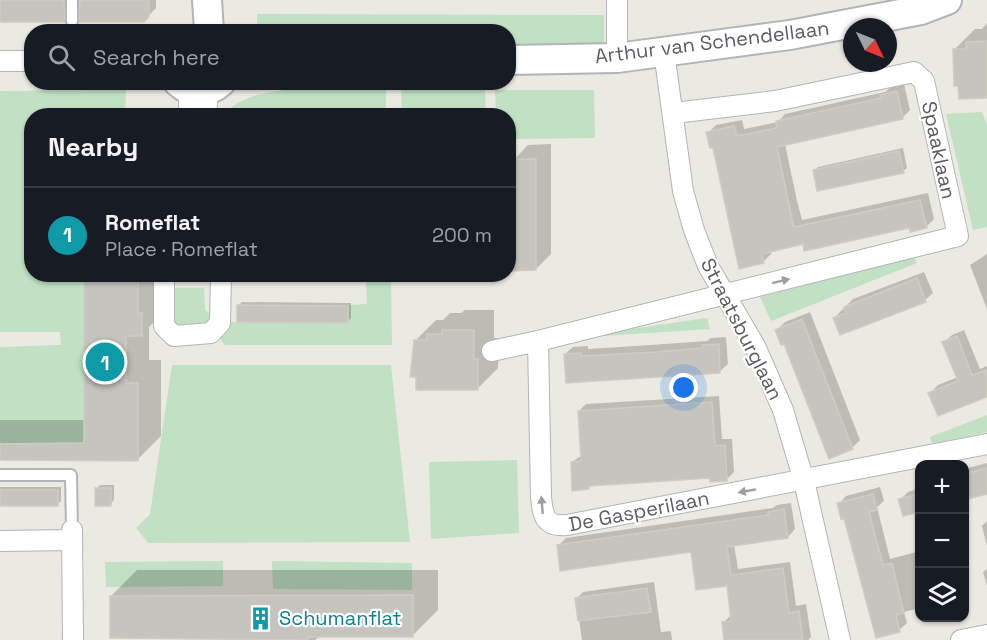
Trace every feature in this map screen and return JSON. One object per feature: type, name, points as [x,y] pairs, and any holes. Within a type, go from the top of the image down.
[{"type":"street","points":[[190,0],[190,24]]},
{"type":"street","points":[[207,0],[208,24]]},
{"type":"street","points":[[617,0],[617,58]]},
{"type":"street","name":"Arthur van Schendellaan","points":[[516,60],[617,58],[790,35],[947,0]]},
{"type":"street","name":"Straatsburglaan","points":[[664,52],[683,191],[694,230],[708,266],[755,346],[783,410],[804,481],[840,640]]},
{"type":"street","points":[[0,61],[24,61]]},
{"type":"street","name":"Spaaklaan","points":[[674,114],[775,101],[914,72],[919,74],[924,81],[957,236],[724,295]]},
{"type":"street","points":[[164,282],[164,326],[174,336],[211,333],[220,323],[221,282]]},
{"type":"street","points":[[492,351],[724,295]]},
{"type":"street","name":"De Gasperilaan","points":[[538,341],[543,510],[544,517],[554,526],[804,481]]},
{"type":"street","points":[[804,481],[987,444]]},
{"type":"street","points":[[0,541],[72,535],[73,640]]},
{"type":"street","points":[[961,640],[987,635]]},
{"type":"lane","points":[[72,0],[72,21]]},
{"type":"lane","points":[[0,475],[71,476],[72,535]]},
{"type":"green space","points":[[257,14],[604,15],[604,41],[601,44],[516,46],[516,24],[257,24]]},
{"type":"green space","points":[[126,90],[125,108],[24,108],[24,282],[84,282],[84,461],[64,461],[64,444],[0,443],[0,347],[61,345],[60,332],[0,332],[0,91]]},
{"type":"green space","points":[[386,90],[386,108],[232,108],[254,96],[276,91]]},
{"type":"green space","points":[[401,90],[485,90],[486,108],[402,108]]},
{"type":"green space","points":[[495,90],[594,90],[595,138],[516,139],[516,108],[496,108]]},
{"type":"green space","points":[[982,112],[987,125],[987,227],[973,230],[946,114]]},
{"type":"green space","points":[[914,257],[917,263],[771,321],[760,297]]},
{"type":"green space","points":[[366,282],[391,282],[392,345],[225,345],[219,337],[226,322],[348,323],[349,305],[367,304]]},
{"type":"green space","points":[[170,288],[204,288],[205,310],[213,317],[208,327],[177,329],[171,322]]},
{"type":"green space","points":[[707,318],[710,329],[604,336],[603,333]]},
{"type":"green space","points":[[172,365],[391,365],[410,542],[148,543],[136,528],[150,514]]},
{"type":"green space","points":[[987,415],[987,432],[932,444],[930,437]]},
{"type":"green space","points":[[517,460],[519,533],[431,539],[429,462]]},
{"type":"green space","points":[[223,561],[223,586],[106,587],[105,562]]},
{"type":"green space","points":[[272,561],[412,563],[412,590],[273,589]]},
{"type":"building","points":[[0,0],[64,0],[65,22],[0,22]]},
{"type":"building","points":[[80,0],[149,0],[149,17],[144,22],[79,22]]},
{"type":"building","points":[[987,41],[987,98],[959,99],[958,86],[954,86],[953,49],[966,49],[966,42]]},
{"type":"building","points":[[897,91],[903,119],[777,147],[790,209],[794,227],[920,200],[927,228],[910,232],[909,228],[804,251],[803,244],[762,254],[764,263],[739,269],[713,148],[710,148],[706,132],[734,126],[737,136],[777,128],[776,121],[881,98],[880,95]]},
{"type":"building","points":[[899,151],[904,173],[817,191],[813,170]]},
{"type":"building","points":[[516,159],[536,159],[536,270],[516,271]]},
{"type":"building","points":[[917,278],[926,302],[840,335],[833,318],[846,313],[844,307]]},
{"type":"building","points":[[84,282],[138,282],[138,313],[142,313],[142,336],[126,336],[126,383],[138,383],[138,461],[0,460],[0,444],[84,443]]},
{"type":"building","points":[[237,305],[348,306],[348,323],[237,322]]},
{"type":"building","points":[[802,319],[853,449],[829,459],[784,344],[781,345],[775,330]]},
{"type":"building","points":[[442,330],[474,330],[474,359],[478,359],[478,390],[416,390],[416,377],[410,377],[414,340],[427,340],[427,334],[442,334]]},
{"type":"building","points":[[957,336],[972,375],[987,370],[987,397],[938,416],[928,393],[958,381],[942,342]]},
{"type":"building","points":[[719,344],[720,373],[566,383],[564,354],[581,353],[581,356],[656,352],[702,348],[702,345]]},
{"type":"building","points":[[712,402],[715,446],[725,445],[727,481],[710,482],[710,478],[589,486],[589,489],[572,491],[571,462],[581,461],[578,411]]},
{"type":"building","points":[[987,468],[987,494],[969,499],[969,473]]},
{"type":"building","points":[[95,488],[111,488],[111,506],[95,506]]},
{"type":"building","points":[[0,490],[58,490],[58,506],[0,506]]},
{"type":"building","points":[[873,494],[877,510],[869,512],[883,565],[892,563],[904,613],[896,615],[900,632],[876,638],[844,518],[841,519],[837,503]]},
{"type":"building","points":[[915,495],[915,513],[903,516],[898,499]]},
{"type":"building","points":[[784,509],[788,538],[727,547],[731,575],[783,568],[789,613],[799,611],[803,640],[724,640],[722,622],[731,621],[727,586],[696,590],[691,552],[560,571],[557,545],[768,515],[768,512]]},
{"type":"building","points":[[647,588],[651,612],[578,621],[575,598]]},
{"type":"building","name":"Schumanflat","points":[[413,595],[413,637],[308,637],[308,640],[110,638],[110,596]]},
{"type":"place","name":"Romeflat","points":[[105,362]]},
{"type":"place","name":"Schumanflat","points":[[261,618]]}]
